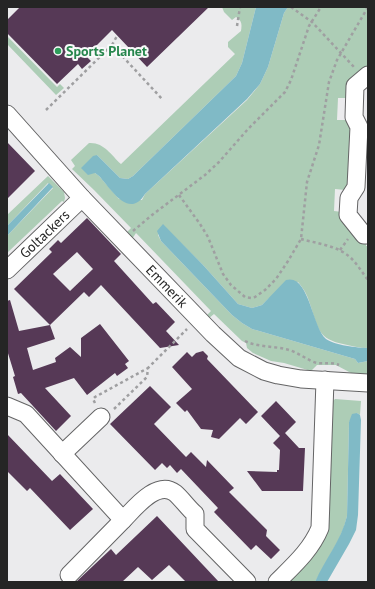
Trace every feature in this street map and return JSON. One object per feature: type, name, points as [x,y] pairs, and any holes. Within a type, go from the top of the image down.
[{"type":"street","points":[[366,77],[355,86],[354,117],[359,127],[356,186],[349,198],[348,215],[364,235],[368,235]]},
{"type":"street","name":"Emmerik","points":[[7,114],[82,198],[239,358],[264,371],[278,375],[301,379],[368,383]]},
{"type":"street","name":"Goltackers","points":[[7,270],[82,198]]},
{"type":"street","points":[[277,582],[307,552],[315,541],[320,528],[325,380]]},
{"type":"street","points":[[7,406],[26,414],[123,520]]},
{"type":"street","points":[[62,454],[101,417]]},
{"type":"street","points":[[69,576],[146,497],[153,492],[167,490],[174,492],[195,514],[195,529],[247,582]]},
{"type":"path","points":[[237,26],[240,7]]},
{"type":"path","points":[[292,7],[312,22],[366,77]]},
{"type":"path","points":[[140,235],[134,230],[205,175],[285,92],[291,80],[312,22],[321,7]]},
{"type":"path","points":[[179,195],[208,237],[223,274],[231,285],[245,297],[255,297],[265,290],[276,279],[301,239],[307,182],[319,145],[329,82],[337,60],[368,7]]},
{"type":"path","points":[[46,110],[112,45],[117,36]]},
{"type":"path","points":[[112,45],[163,100]]},
{"type":"path","points":[[301,239],[330,247],[347,254],[357,264],[368,280]]},
{"type":"path","points":[[148,368],[148,377],[106,416],[101,417],[93,399],[148,368],[192,324],[196,327],[203,322]]},
{"type":"path","points":[[242,340],[253,344],[285,349],[300,354],[315,362],[326,363]]},
{"type":"green space","points":[[222,7],[256,7],[242,63],[236,76],[133,176],[128,179],[120,178],[97,155],[91,173],[95,173],[99,176],[119,199],[142,200],[145,194],[247,100],[260,84],[268,67],[284,13],[288,7],[368,7],[368,67],[347,98],[338,98],[337,120],[347,120],[353,127],[351,184],[345,190],[335,189],[334,211],[342,212],[366,241],[366,246],[368,246],[368,348],[335,342],[324,336],[318,327],[309,300],[298,282],[268,299],[262,305],[252,308],[238,304],[204,266],[163,225],[158,235],[161,241],[232,315],[242,323],[252,329],[355,359],[358,363],[368,361],[368,375],[351,373],[336,365],[317,365],[311,371],[284,363],[271,361],[253,353],[247,348],[246,343],[242,341],[214,314],[208,319],[206,316],[211,311],[136,233],[132,239],[126,233],[131,228],[72,169],[75,166],[71,160],[89,143],[94,143],[103,147],[121,164],[235,54],[228,47],[228,42],[241,31],[241,23],[236,17],[232,20],[224,12]]},
{"type":"green space","points":[[7,36],[57,87],[60,84],[64,88],[56,95],[7,44]]},
{"type":"green space","points":[[48,176],[64,192],[64,202],[62,201],[7,253],[7,236],[53,188],[48,183],[7,226],[7,215]]},
{"type":"green space","points":[[335,399],[361,401],[360,415],[357,413],[349,422],[347,516],[339,539],[315,582],[286,582],[317,550],[326,535],[329,526],[333,401]]},
{"type":"water","points":[[256,7],[288,7],[284,13],[268,67],[260,84],[247,99],[139,201],[133,204],[120,200],[99,176],[95,173],[88,175],[81,168],[93,156],[97,155],[120,178],[128,179],[133,176],[236,76],[242,63]]},
{"type":"water","points":[[49,183],[53,187],[7,236],[7,226]]},
{"type":"water","points":[[163,224],[238,304],[252,308],[262,305],[286,280],[294,280],[305,292],[321,333],[326,339],[352,347],[368,348],[368,361],[358,363],[355,359],[252,329],[242,323],[232,315],[161,241],[157,231]]},
{"type":"water","points":[[357,413],[360,415],[361,420],[358,515],[356,530],[327,582],[315,582],[341,534],[347,516],[349,422],[352,414]]},
{"type":"building","name":"Sports Planet","points":[[20,7],[209,7],[147,67],[112,30],[86,56],[91,61],[82,69],[78,64],[57,84],[7,33],[7,20]]},
{"type":"building","points":[[7,142],[35,171],[7,199]]},
{"type":"building","points":[[87,218],[121,254],[114,261],[153,304],[156,302],[175,322],[166,331],[179,345],[160,348],[101,285],[89,297],[84,292],[50,325],[14,289],[52,252],[49,249],[58,240],[61,243]],"holes":[[[77,252],[93,269],[70,291],[53,274]]]},
{"type":"building","points":[[10,300],[19,331],[50,325],[55,339],[27,348],[33,370],[56,362],[55,358],[70,347],[81,357],[81,338],[100,324],[129,361],[125,364],[128,368],[117,376],[115,373],[87,395],[74,378],[45,388],[71,416],[56,431],[21,393],[18,394],[13,377],[15,376],[7,350],[7,301]]},
{"type":"building","points":[[203,351],[208,356],[207,359],[258,412],[246,424],[240,418],[219,439],[211,437],[213,430],[201,429],[187,410],[185,412],[176,403],[192,389],[172,367],[187,352],[192,357],[196,353]]},
{"type":"building","points":[[150,386],[171,407],[154,424],[186,457],[191,452],[206,467],[207,460],[234,488],[229,492],[267,530],[266,536],[280,550],[271,559],[256,545],[251,550],[214,512],[218,508],[181,469],[177,473],[170,465],[167,468],[162,463],[155,470],[110,424]]},
{"type":"building","points":[[276,401],[296,422],[285,433],[299,448],[305,448],[303,491],[262,491],[247,471],[277,472],[277,470],[279,470],[280,450],[273,443],[280,436],[261,416]]},
{"type":"building","points":[[7,434],[52,481],[60,474],[93,509],[70,530],[30,488],[27,491],[7,471]]},
{"type":"building","points":[[157,516],[219,582],[186,582],[169,565],[152,580],[138,567],[122,582],[76,582],[111,549],[116,555]]},
{"type":"place","name":"Sports Planet","points":[[58,51]]}]
